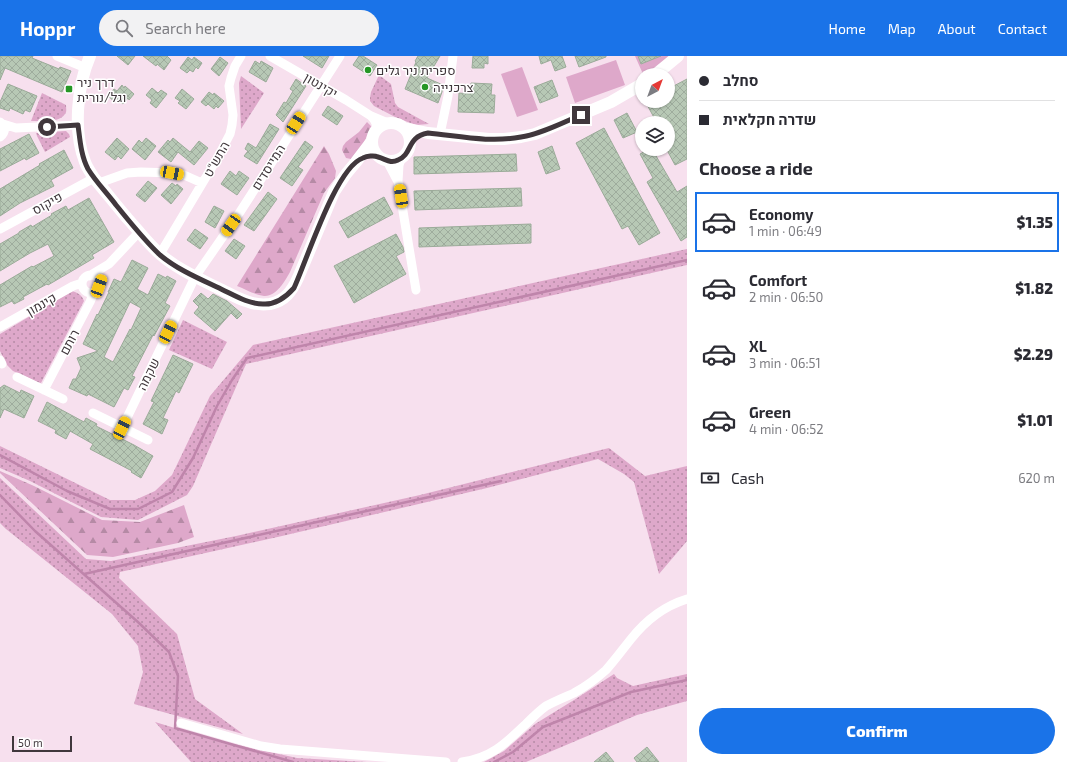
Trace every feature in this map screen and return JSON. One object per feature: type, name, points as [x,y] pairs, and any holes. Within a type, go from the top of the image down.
[{"type":"street","points":[[57,56],[86,68]]},
{"type":"street","points":[[90,56],[80,93],[78,125],[85,162],[96,181],[139,232],[169,262],[195,277],[246,301],[254,303],[270,304],[277,302],[284,298],[294,288],[334,192],[380,127],[386,124],[398,125],[404,128],[434,134]]},
{"type":"street","name":"התש\"ט","points":[[160,254],[230,134],[233,115],[229,86],[235,66],[241,56]]},
{"type":"street","name":"יקינטון","points":[[270,56],[371,116],[390,124]]},
{"type":"street","name":"המייסדים","points":[[195,277],[240,212],[340,56]]},
{"type":"street","points":[[434,134],[448,96],[453,56]]},
{"type":"street","points":[[663,68],[678,56]]},
{"type":"street","points":[[356,162],[373,156],[393,161],[401,158],[408,152],[410,146],[416,138],[422,134],[504,139],[535,134],[611,102],[635,88]]},
{"type":"street","points":[[371,116],[376,122],[377,126],[374,136],[373,149],[383,159],[398,181]]},
{"type":"street","points":[[1,123],[16,128],[78,125]]},
{"type":"street","points":[[1,123],[4,129],[2,135]]},
{"type":"street","points":[[2,135],[16,128]]},
{"type":"street","points":[[404,128],[408,133],[410,146]]},
{"type":"street","points":[[401,158],[398,181],[416,290]]},
{"type":"street","name":"פיקוס","points":[[0,229],[96,181],[127,173],[172,173],[184,175],[202,183]]},
{"type":"street","points":[[109,264],[96,291],[91,293],[86,291],[82,286],[84,278],[109,264],[139,232]]},
{"type":"street","points":[[89,276],[97,278],[99,281],[99,286]]},
{"type":"street","name":"שקמה","points":[[122,428],[195,277]]},
{"type":"street","name":"קינמון","points":[[0,327],[73,286],[82,283]]},
{"type":"street","name":"רותם","points":[[44,390],[92,298],[91,293]]},
{"type":"street","points":[[17,377],[63,399]]},
{"type":"street","points":[[93,413],[148,440]]},
{"type":"street","points":[[462,762],[474,760],[495,751],[546,706],[588,684],[607,668],[632,637],[649,620],[660,611],[687,599]]},
{"type":"street","points":[[181,723],[261,746],[280,749],[446,762]]},
{"type":"green space","points":[[635,56],[670,56],[655,68],[640,68]]},
{"type":"green space","points":[[616,60],[625,85],[575,103],[566,77]]},
{"type":"green space","points":[[522,67],[538,110],[517,117],[501,74]]},
{"type":"green space","points":[[379,75],[391,84],[395,103],[398,107],[429,124],[416,125],[397,118],[374,106],[370,101],[370,98],[371,92]]},
{"type":"green space","points":[[241,76],[264,93],[241,129],[239,83]]},
{"type":"green space","points":[[42,93],[66,105],[66,112],[62,117],[50,121],[31,121]]},
{"type":"green space","points":[[367,122],[372,127],[363,144],[351,159],[346,158],[342,150],[343,146],[359,132]]},
{"type":"green space","points":[[66,131],[70,137],[45,152],[36,133]]},
{"type":"green space","points":[[324,146],[336,171],[335,178],[324,193],[286,280],[280,288],[268,296],[257,294],[237,286]]},
{"type":"green space","points":[[687,249],[687,265],[246,364],[193,486],[187,495],[138,520],[101,517],[30,481],[0,468],[0,446],[110,500],[135,500],[155,491],[172,475],[210,396],[253,345]]},
{"type":"green space","points":[[72,291],[80,294],[84,301],[41,383],[13,371],[7,365],[0,351],[0,334]]},
{"type":"green space","points":[[183,320],[227,342],[212,369],[169,350]]},
{"type":"green space","points":[[609,448],[645,476],[687,466],[687,541],[659,574],[634,482],[624,474],[598,459],[487,488],[120,572],[119,578],[177,634],[195,699],[243,734],[134,704],[143,672],[138,646],[112,614],[0,523],[0,478],[86,559],[111,561],[236,536],[420,495]]},
{"type":"green space","points":[[0,471],[34,486],[102,520],[140,522],[184,505],[194,537],[178,543],[113,557],[87,555],[0,473]]},
{"type":"green space","points":[[614,674],[617,678],[633,686],[687,674],[687,701],[637,715],[526,762],[484,762],[504,751],[535,724]]},
{"type":"green space","points":[[155,722],[211,739],[297,758],[367,762],[191,762]]},
{"type":"building","points":[[0,56],[33,56],[32,58],[59,69],[60,67],[71,71],[62,92],[5,68],[0,80]]},
{"type":"building","points":[[117,56],[135,56],[128,65]]},
{"type":"building","points":[[143,56],[167,56],[171,60],[164,70]]},
{"type":"building","points":[[303,56],[329,56],[322,68]]},
{"type":"building","name":"ספרית ניר גלים","points":[[359,56],[363,56],[377,65],[370,76],[353,65]]},
{"type":"building","name":"צרכנייה","points":[[418,56],[440,56],[427,78],[443,85],[438,103],[405,89]]},
{"type":"building","points":[[473,56],[488,56],[488,64],[484,63],[484,68],[472,68]]},
{"type":"building","points":[[539,56],[562,56],[566,67],[555,71],[551,60],[541,64]]},
{"type":"building","points":[[575,56],[606,56],[606,57],[579,67]]},
{"type":"building","points":[[638,56],[661,56],[641,64]]},
{"type":"building","points":[[188,57],[192,60],[194,57],[202,63],[198,69],[196,67],[193,72],[190,70],[187,73],[180,68]]},
{"type":"building","points":[[220,57],[228,63],[219,76],[211,69]]},
{"type":"building","points":[[255,61],[260,64],[261,61],[273,68],[266,82],[249,72]]},
{"type":"building","points":[[296,79],[306,86],[283,122],[276,115],[284,102],[286,103],[293,91],[290,89]]},
{"type":"building","points":[[687,79],[687,159],[675,165],[670,156],[675,156],[675,116],[653,116],[649,108],[675,108],[675,85]]},
{"type":"building","points":[[552,80],[558,96],[540,103],[534,87]]},
{"type":"building","points":[[471,83],[492,84],[491,95],[495,95],[494,113],[458,112],[459,93],[470,94]]},
{"type":"building","points":[[8,84],[37,96],[30,112],[25,110],[23,114],[10,108],[9,111],[0,108],[0,102]]},
{"type":"building","points":[[122,85],[134,94],[123,104],[117,99],[115,102],[108,96],[114,89],[117,91]]},
{"type":"building","points":[[152,88],[158,93],[161,90],[167,94],[156,108],[150,103],[152,100],[146,95]]},
{"type":"building","points":[[182,89],[194,99],[186,109],[178,103],[180,101],[175,98]]},
{"type":"building","points":[[209,92],[213,95],[214,93],[224,101],[218,108],[216,106],[214,109],[208,104],[206,106],[201,102]]},
{"type":"building","points":[[328,106],[343,116],[337,125],[322,115]]},
{"type":"building","points":[[627,113],[635,128],[635,133],[623,138],[614,120]]},
{"type":"building","points":[[270,124],[279,129],[257,164],[244,156],[248,151],[245,149],[248,143],[256,148]]},
{"type":"building","points":[[604,128],[660,233],[639,245],[628,226],[622,229],[576,143]]},
{"type":"building","points":[[29,134],[39,153],[26,160],[25,158],[0,171],[0,149]]},
{"type":"building","points":[[117,138],[129,149],[121,159],[118,156],[115,160],[105,152]]},
{"type":"building","points":[[146,138],[156,146],[145,160],[132,149],[139,140],[142,143]]},
{"type":"building","points":[[173,138],[190,152],[199,141],[208,148],[194,165],[178,152],[171,162],[158,152],[168,140],[170,142]]},
{"type":"building","points":[[305,141],[313,147],[298,167],[303,170],[292,186],[280,178]]},
{"type":"building","points":[[552,146],[560,169],[546,174],[538,152]]},
{"type":"building","points":[[64,150],[73,168],[51,180],[54,186],[20,203],[0,216],[0,189]]},
{"type":"building","points":[[516,154],[517,171],[414,174],[414,157]]},
{"type":"building","points":[[641,156],[656,156],[677,192],[687,186],[687,237],[681,241],[647,182],[653,178]]},
{"type":"building","points":[[230,171],[236,176],[239,171],[249,178],[237,195],[221,184]]},
{"type":"building","points":[[148,181],[157,188],[145,202],[136,195]]},
{"type":"building","points":[[172,183],[176,186],[177,184],[183,189],[171,204],[161,195]]},
{"type":"building","points":[[521,188],[522,206],[415,210],[414,191]]},
{"type":"building","points":[[268,192],[277,199],[254,231],[244,225]]},
{"type":"building","points":[[384,197],[393,214],[348,238],[339,222]]},
{"type":"building","points":[[89,198],[114,242],[92,255],[94,258],[48,285],[47,284],[23,297],[24,299],[14,304],[12,301],[0,307],[0,285],[32,266],[33,267],[54,256],[48,244],[0,271],[0,244],[31,225],[32,227],[66,206],[68,210]]},
{"type":"building","points":[[214,206],[224,211],[215,228],[205,222]]},
{"type":"building","points":[[531,224],[531,243],[419,247],[419,228]]},
{"type":"building","points":[[195,229],[208,238],[200,249],[187,240]]},
{"type":"building","points":[[396,234],[404,252],[396,256],[406,274],[354,303],[334,266]]},
{"type":"building","points":[[234,239],[245,246],[236,259],[225,251]]},
{"type":"building","points":[[132,260],[148,268],[137,289],[148,295],[158,274],[166,278],[167,276],[176,281],[165,303],[170,306],[132,376],[135,377],[128,390],[124,388],[114,407],[88,394],[87,396],[69,388],[73,379],[76,379],[81,368],[77,358],[98,351],[83,344],[114,279],[121,282]],"holes":[[[130,302],[141,308],[131,330],[130,329],[113,362],[104,357]]]},
{"type":"building","points":[[201,293],[208,299],[213,294],[227,301],[242,314],[237,319],[231,313],[215,331],[194,313],[199,307],[193,301]]},
{"type":"building","points":[[173,355],[193,364],[179,393],[176,391],[163,418],[168,420],[162,434],[143,424],[154,402],[151,401]]},
{"type":"building","points":[[4,385],[20,393],[21,390],[34,396],[24,418],[4,409],[0,418],[0,388]]},
{"type":"building","points":[[47,402],[84,422],[86,418],[97,424],[96,426],[153,456],[141,478],[131,472],[132,471],[90,449],[93,444],[70,431],[66,439],[55,433],[56,430],[38,421]]},
{"type":"building","points":[[647,747],[659,762],[637,762],[634,758]]},
{"type":"building","points":[[606,752],[614,762],[594,762]]},
{"type":"waterway","points":[[0,455],[67,491],[110,509],[138,509],[172,492],[193,458],[217,406],[247,358],[687,260]]},
{"type":"waterway","points":[[84,574],[501,481]]},
{"type":"waterway","points":[[0,495],[35,531],[139,623],[169,652],[178,676],[175,728],[293,762]]},
{"type":"waterway","points":[[494,762],[513,752],[543,727],[631,692],[687,680]]},
{"type":"place","name":"ספרית ניר גלים","points":[[368,70]]},
{"type":"place","name":"צרכנייה","points":[[425,87]]},
{"type":"place","name":"דרך ניר וגל/נורית","points":[[69,89]]},
{"type":"route","points":[[47,127],[78,125],[82,150],[88,169],[151,246],[169,262],[195,277],[246,301],[270,304],[284,298],[294,288],[329,201],[346,174],[359,160],[373,156],[387,161],[399,160],[408,152],[410,146],[416,138],[422,134],[428,133],[489,139],[521,137],[535,134],[581,115]]}]
